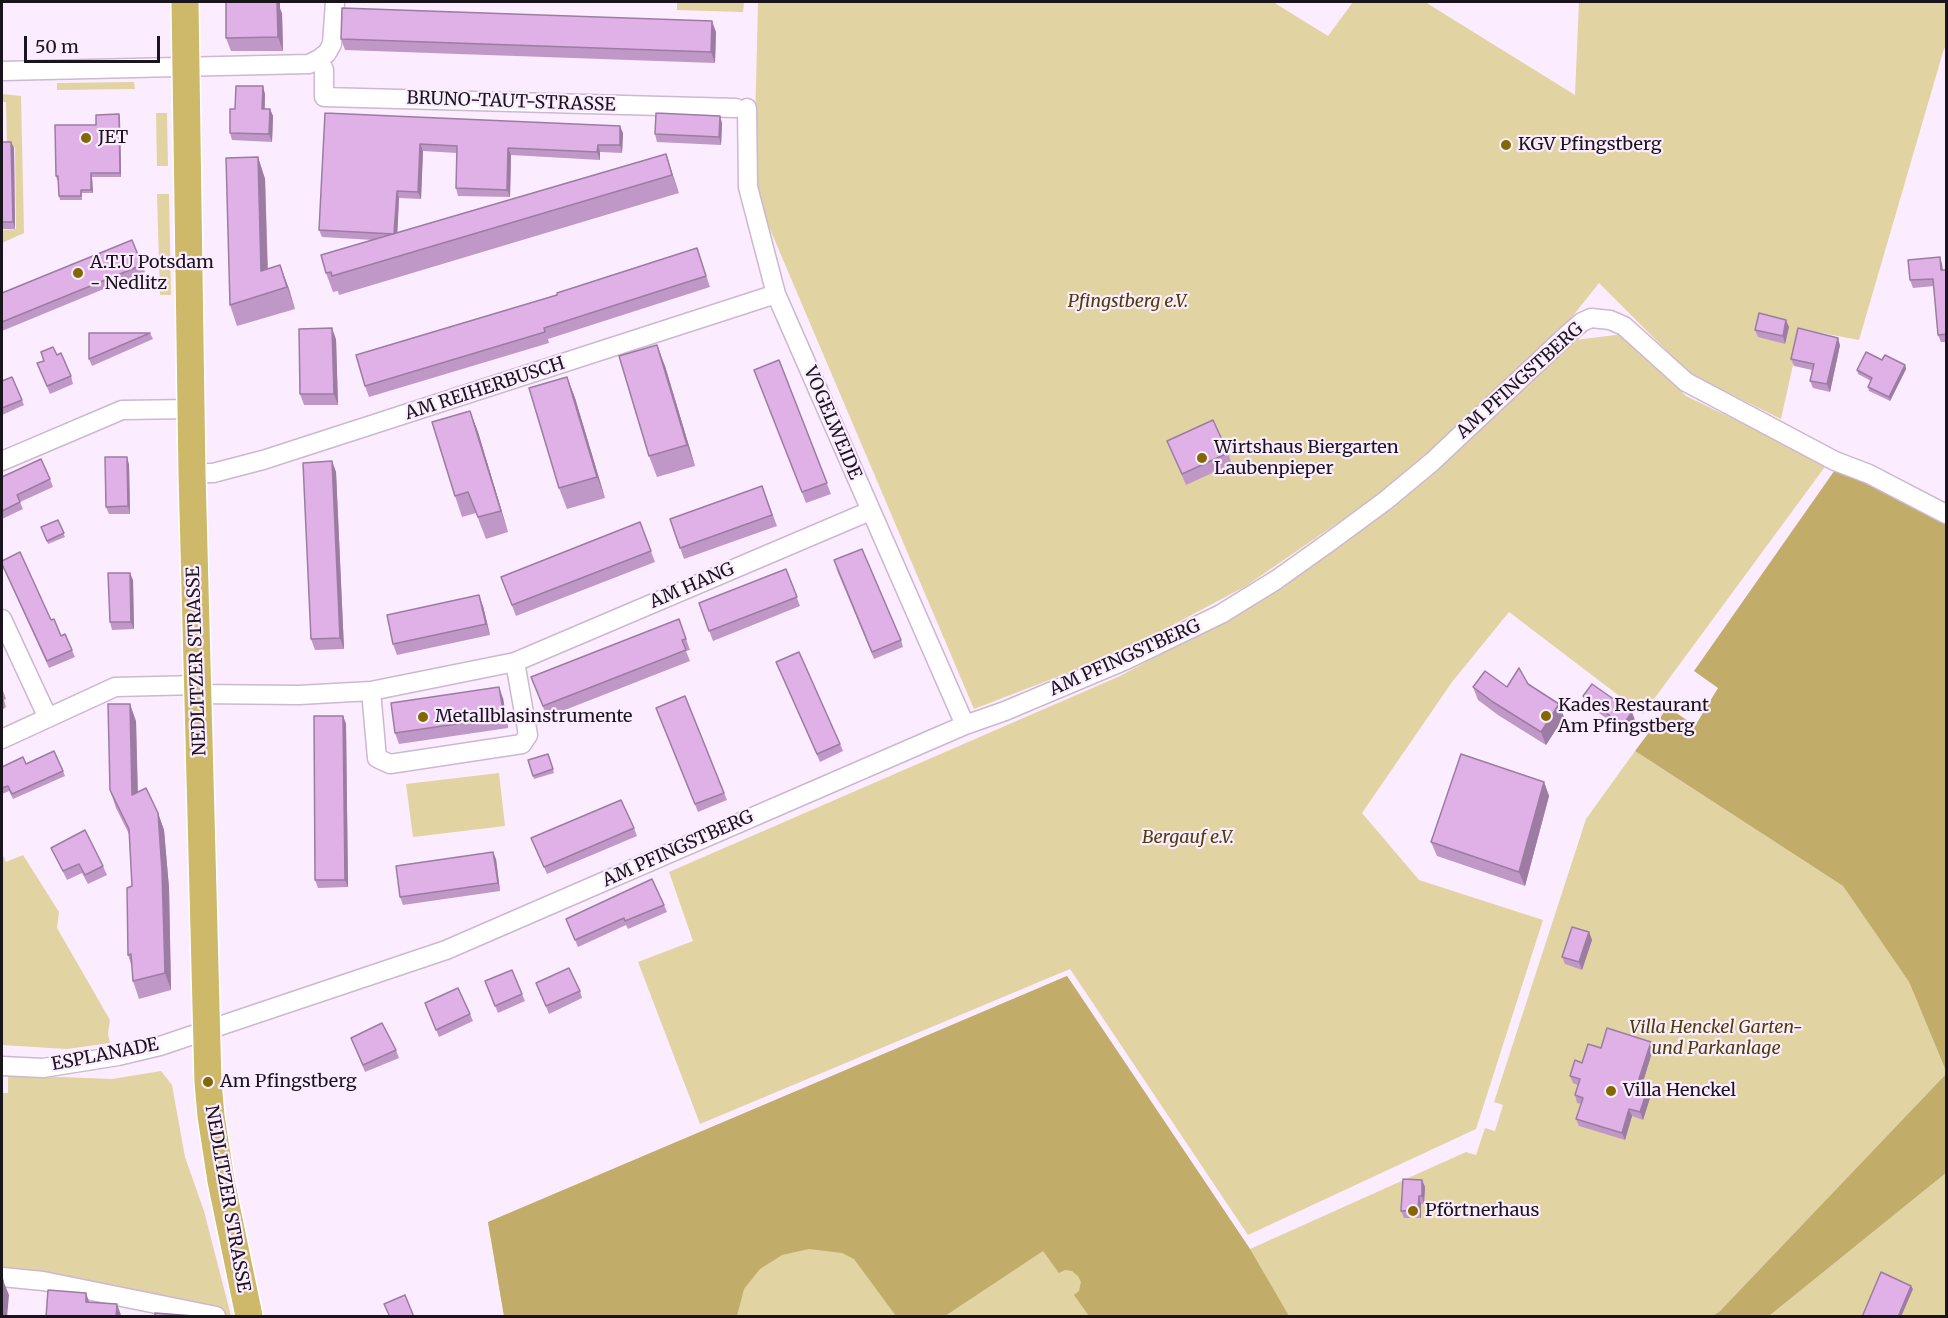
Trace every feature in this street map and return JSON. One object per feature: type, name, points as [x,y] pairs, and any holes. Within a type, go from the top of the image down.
[{"type":"main road","name":"NEDLITZER STRASSE","points":[[185,2],[192,472],[209,1093],[215,1151],[249,1317]]},
{"type":"street","points":[[2,71],[309,64],[327,53],[332,44],[335,2]]},
{"type":"street","name":"BRUNO-TAUT-STRASSE","points":[[319,59],[324,70],[324,97],[741,108]]},
{"type":"street","name":"VOGELWEIDE","points":[[741,108],[748,187],[776,294],[965,725]]},
{"type":"street","name":"AM REIHERBUSCH","points":[[192,472],[213,473],[263,460],[776,294]]},
{"type":"street","name":"AM PFINGSTBERG","points":[[207,1029],[446,950],[965,725],[1005,711],[1126,660],[1221,614],[1320,549],[1384,501],[1469,428],[1568,334],[1582,322],[1591,318],[1610,320],[1624,326],[1686,382],[1835,461],[1869,474],[1947,514]]},
{"type":"street","points":[[2,461],[122,410],[192,409]]},
{"type":"street","name":"AM HANG","points":[[2,739],[115,687],[299,695],[370,691],[515,662],[870,511]]},
{"type":"street","points":[[2,619],[48,718]]},
{"type":"street","points":[[370,691],[377,758],[390,764],[522,744],[528,735],[515,662]]},
{"type":"street","name":"ESPLANADE","points":[[2,1066],[43,1068],[118,1056],[160,1046],[207,1029]]},
{"type":"street","points":[[2,1276],[43,1281],[216,1317]]},
{"type":"green space","points":[[677,2],[744,2],[743,12],[677,10]]},
{"type":"green space","name":"Pfingstberg e.V.","points":[[758,2],[1273,2],[1328,36],[1353,2],[1425,2],[1575,95],[1579,2],[1946,2],[1946,45],[1859,340],[1801,329],[1781,419],[1690,374],[1599,283],[1572,317],[1467,418],[1381,493],[1246,586],[1122,652],[974,709],[764,215],[754,167]]},
{"type":"green space","points":[[134,82],[135,89],[57,90],[57,83]]},
{"type":"green space","points":[[2,94],[21,96],[24,233],[2,243],[2,230],[16,229],[15,147],[7,147],[6,102],[2,102]]},
{"type":"green space","points":[[156,113],[167,113],[168,166],[157,166]]},
{"type":"green space","points":[[157,194],[169,194],[171,295],[160,295]]},
{"type":"green space","name":"Bergauf e.V.","points":[[1624,334],[1686,396],[1827,464],[1643,714],[1509,612],[1452,682],[1362,813],[1419,880],[1543,920],[1476,1129],[1248,1235],[1070,969],[700,1124],[638,962],[693,941],[669,872],[1120,676],[1255,604],[1389,507],[1575,340]]},
{"type":"green space","name":"Villa Henckel Garten- und Parkanlage","points":[[1635,751],[1843,886],[1909,982],[1946,1071],[1946,1074],[1719,1312],[1712,1316],[504,1316],[488,1222],[1067,976],[1250,1249],[1466,1152],[1476,1155],[1485,1128],[1495,1131],[1503,1105],[1494,1102],[1586,819]]},
{"type":"green space","points":[[499,773],[505,826],[413,837],[406,784]]},
{"type":"green space","points":[[2,853],[6,862],[23,855],[59,912],[57,928],[110,1020],[108,1034],[110,1043],[67,1049],[2,1045]]},
{"type":"green space","points":[[161,1071],[172,1085],[185,1157],[204,1211],[231,1316],[216,1316],[2,1277],[2,1093],[8,1093],[8,1075],[112,1079]]},
{"type":"green space","points":[[1946,1173],[1946,1316],[1769,1316]]},
{"type":"shaded area","points":[[1837,467],[1946,522],[1946,1071],[1909,982],[1843,886],[1635,751],[1668,707],[1695,726],[1718,688],[1694,671]]},
{"type":"shaded area","points":[[1067,976],[1250,1249],[1289,1316],[1089,1316],[1074,1295],[1079,1291],[1081,1282],[1078,1276],[1072,1271],[1065,1270],[1059,1273],[1043,1251],[945,1316],[896,1316],[854,1259],[842,1253],[809,1249],[782,1255],[760,1269],[744,1289],[737,1316],[504,1316],[488,1222]]},
{"type":"shaded area","points":[[1946,1074],[1946,1173],[1769,1316],[1712,1316],[1719,1312]]},
{"type":"building","points":[[226,2],[277,2],[278,37],[226,38]]},
{"type":"building","points":[[342,8],[712,21],[711,52],[341,39]]},
{"type":"building","points":[[236,86],[263,86],[262,109],[270,109],[269,134],[230,133],[230,109],[235,109]]},
{"type":"building","points":[[325,113],[620,126],[620,145],[598,145],[597,152],[508,148],[507,190],[456,188],[457,146],[420,144],[418,192],[397,191],[394,234],[319,230]]},
{"type":"building","points":[[656,113],[720,116],[719,137],[655,134]]},
{"type":"building","points":[[119,114],[120,173],[91,173],[91,190],[81,190],[81,196],[59,196],[58,176],[56,176],[55,125],[96,125],[96,115]]},
{"type":"building","points":[[2,142],[11,142],[13,222],[2,222]]},
{"type":"building","points":[[666,154],[672,175],[332,276],[331,272],[326,273],[321,255]]},
{"type":"building","points":[[258,157],[261,271],[280,265],[287,287],[230,305],[226,158]]},
{"type":"building","points":[[132,240],[142,265],[2,322],[2,293]]},
{"type":"building","points":[[697,248],[706,276],[544,328],[545,332],[365,386],[356,355],[557,295],[557,293]]},
{"type":"building","points":[[1940,257],[1941,270],[1947,270],[1947,334],[1938,335],[1933,279],[1910,280],[1908,260]]},
{"type":"building","points":[[1759,313],[1786,320],[1783,336],[1755,330]]},
{"type":"building","points":[[332,328],[334,394],[300,394],[299,329]]},
{"type":"building","points":[[1798,328],[1838,338],[1827,384],[1810,381],[1814,364],[1791,359]]},
{"type":"building","points":[[89,333],[150,333],[89,359]]},
{"type":"building","points":[[657,345],[687,445],[649,456],[619,356]]},
{"type":"building","points":[[53,347],[57,355],[61,353],[71,376],[47,386],[37,363],[44,361],[41,352]]},
{"type":"building","points":[[1866,352],[1882,360],[1885,355],[1905,365],[1889,397],[1868,387],[1872,378],[1857,370]]},
{"type":"building","points":[[779,360],[827,483],[802,492],[754,370]]},
{"type":"building","points":[[12,377],[22,400],[2,408],[2,381]]},
{"type":"building","points":[[567,377],[597,477],[559,488],[529,388]]},
{"type":"building","points":[[470,411],[501,511],[478,517],[468,492],[455,496],[432,422]]},
{"type":"building","name":"Wirtshaus Biergarten Laubenpieper","points":[[1213,420],[1228,453],[1182,474],[1167,441]]},
{"type":"building","points":[[105,457],[127,457],[128,506],[106,507]]},
{"type":"building","points":[[41,459],[50,479],[17,495],[20,502],[2,511],[2,477]]},
{"type":"building","points":[[332,461],[340,638],[311,639],[303,463]]},
{"type":"building","points":[[762,486],[772,515],[680,548],[670,519]]},
{"type":"building","points":[[58,520],[64,533],[47,541],[41,527]]},
{"type":"building","points":[[640,522],[651,551],[512,605],[501,577]]},
{"type":"building","points":[[862,549],[901,640],[872,652],[834,560]]},
{"type":"building","points":[[20,552],[51,620],[54,619],[61,636],[65,634],[72,650],[47,661],[2,564],[2,561]]},
{"type":"building","points":[[786,569],[797,597],[709,631],[699,603]]},
{"type":"building","points":[[108,573],[130,573],[131,622],[110,622]]},
{"type":"building","points":[[479,595],[486,624],[393,644],[387,615]]},
{"type":"building","points":[[679,619],[686,639],[682,640],[686,650],[543,706],[531,677]]},
{"type":"building","points":[[799,652],[840,744],[817,754],[776,662]]},
{"type":"building","points":[[1519,668],[1528,684],[1559,704],[1541,732],[1473,687],[1485,671],[1507,687]]},
{"type":"building","points":[[1592,684],[1632,712],[1623,725],[1583,696]]},
{"type":"building","points":[[499,687],[504,717],[395,733],[391,703]]},
{"type":"building","points":[[685,696],[724,793],[695,804],[656,708]]},
{"type":"building","points":[[108,704],[130,704],[132,795],[146,788],[158,813],[165,973],[133,981],[131,954],[128,955],[127,888],[132,886],[129,829],[110,790]]},
{"type":"building","points":[[314,716],[343,716],[345,880],[315,880]]},
{"type":"building","points":[[54,751],[63,771],[12,794],[8,786],[2,788],[2,767],[23,757],[26,764]]},
{"type":"building","points":[[548,754],[553,769],[533,776],[528,760]]},
{"type":"building","points":[[1461,754],[1544,782],[1519,872],[1431,842]]},
{"type":"building","points":[[621,800],[634,828],[544,867],[531,838]]},
{"type":"building","points":[[85,830],[103,866],[85,875],[79,864],[63,871],[51,848]]},
{"type":"building","points":[[493,852],[498,883],[400,897],[396,866]]},
{"type":"building","points":[[652,879],[664,905],[625,921],[624,918],[575,940],[566,919]]},
{"type":"building","points":[[1572,927],[1589,932],[1579,962],[1562,957]]},
{"type":"building","points":[[569,968],[580,991],[546,1006],[536,983]]},
{"type":"building","points":[[512,970],[522,994],[495,1006],[485,981]]},
{"type":"building","points":[[458,988],[470,1014],[436,1030],[425,1003]]},
{"type":"building","points":[[382,1023],[396,1050],[363,1065],[351,1038]]},
{"type":"building","name":"Villa Henckel","points":[[1607,1028],[1651,1042],[1636,1088],[1647,1091],[1640,1112],[1629,1109],[1622,1133],[1576,1119],[1583,1098],[1575,1095],[1580,1079],[1570,1076],[1575,1060],[1582,1063],[1588,1044],[1601,1048]]},
{"type":"building","points":[[1403,1179],[1422,1180],[1422,1196],[1419,1196],[1418,1210],[1401,1211]]},
{"type":"building","points":[[1881,1272],[1911,1286],[1898,1317],[1862,1317]]},
{"type":"building","points":[[48,1290],[86,1293],[86,1302],[117,1304],[116,1317],[46,1317]]},
{"type":"building","points":[[405,1295],[414,1317],[390,1317],[384,1304]]},
{"type":"building","points":[[155,1313],[194,1316],[194,1317],[155,1317]]},
{"type":"place","name":"JET","points":[[86,138]]},
{"type":"place","name":"KGV Pfingstberg","points":[[1506,145]]},
{"type":"place","name":"A.T.U Potsdam - Nedlitz","points":[[78,273]]},
{"type":"place","name":"Wirtshaus Biergarten Laubenpieper","points":[[1202,458]]},
{"type":"place","name":"Kades Restaurant Am Pfingstberg","points":[[1546,716]]},
{"type":"place","name":"Metallblasinstrumente","points":[[423,717]]},
{"type":"place","name":"Am Pfingstberg","points":[[208,1082]]},
{"type":"place","name":"Villa Henckel","points":[[1611,1091]]},
{"type":"place","name":"Pförtnerhaus","points":[[1413,1211]]}]
